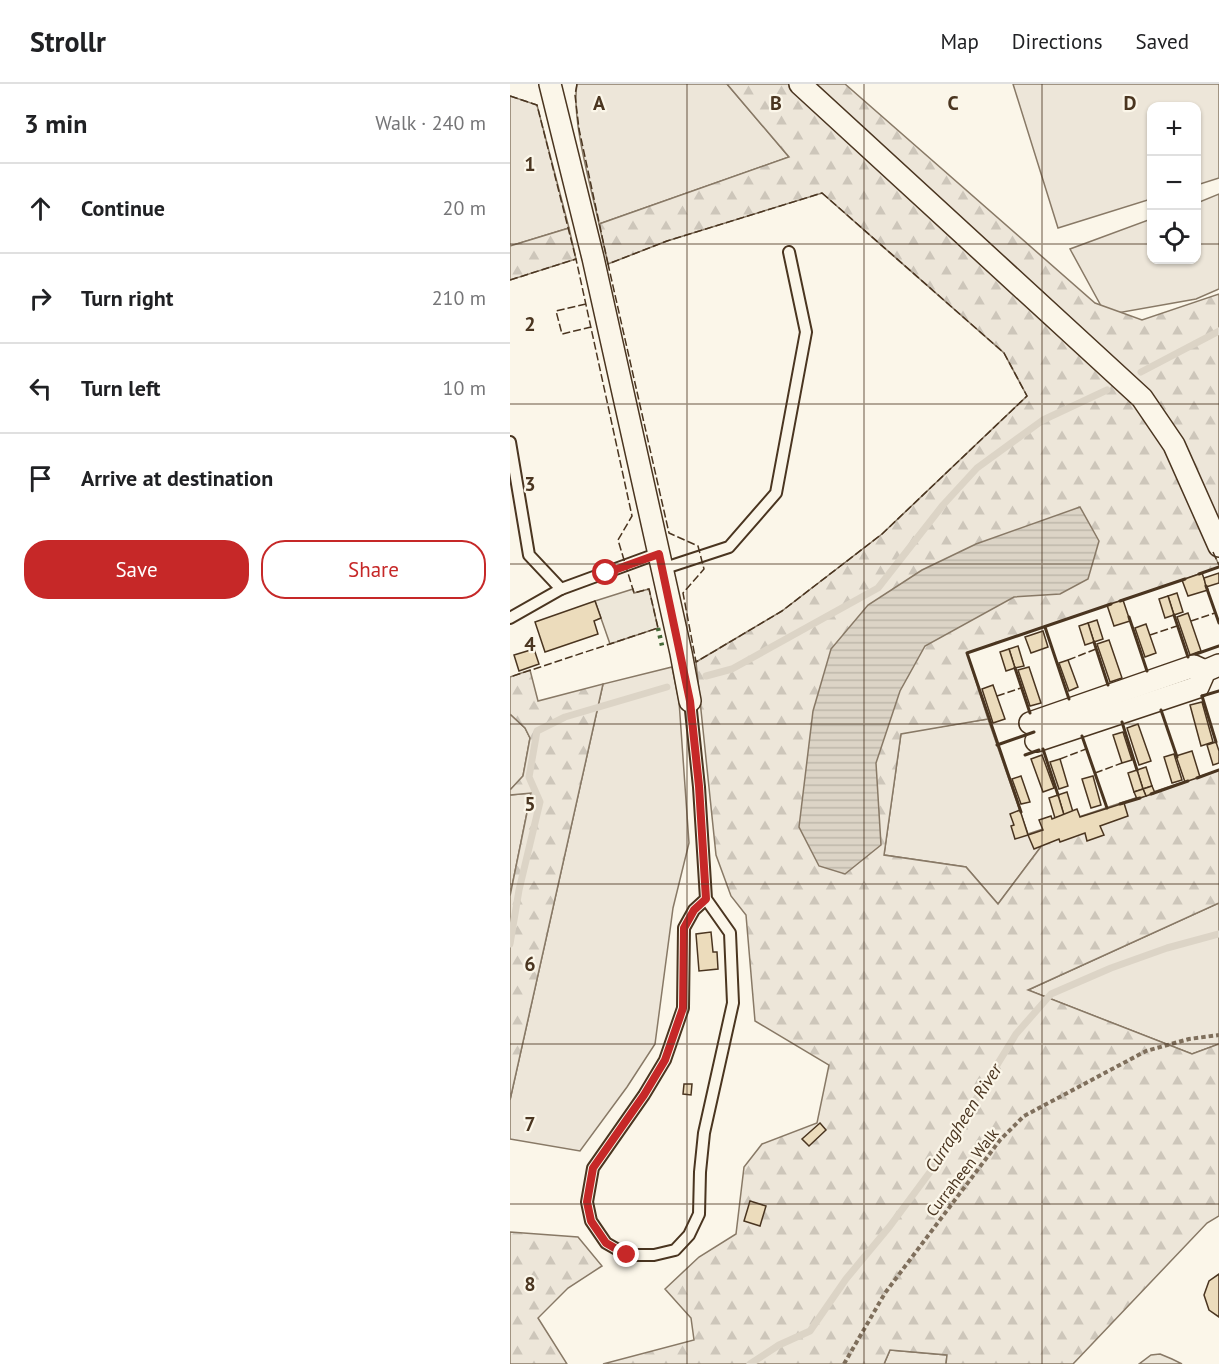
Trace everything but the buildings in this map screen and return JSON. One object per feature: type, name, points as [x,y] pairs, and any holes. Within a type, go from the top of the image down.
[{"type":"street","points":[[550,84],[592,258],[690,701]]},
{"type":"street","points":[[800,84],[1142,398],[1174,445],[1219,546]]},
{"type":"street","points":[[1033,732],[1194,666],[1212,668]]},
{"type":"lane","points":[[510,618],[561,589],[660,561],[729,547],[777,494],[806,333],[789,252]]},
{"type":"lane","points":[[510,442],[529,555],[561,589]]},
{"type":"lane","points":[[690,701],[699,786],[706,899],[730,933],[733,1003],[704,1133],[699,1214],[689,1235],[675,1250],[654,1255],[627,1255],[606,1243],[591,1221],[587,1202],[593,1168],[644,1095],[665,1060],[683,1008],[684,928],[694,910],[706,899]]},
{"type":"path","name":"Curraheen Walk","points":[[844,1364],[885,1293],[1000,1140],[1024,1116],[1146,1051],[1189,1039],[1219,1035]]},
{"type":"green space","points":[[577,84],[727,84],[789,157],[599,224],[579,134]]},
{"type":"green space","points":[[727,84],[789,84],[1134,403],[1167,453],[1219,565],[1219,567],[1202,573],[967,653],[988,719],[901,734],[884,855],[966,867],[998,904],[1058,824],[1219,770],[1219,903],[1028,990],[1192,1054],[1219,1044],[1219,1216],[1207,1223],[1073,1364],[946,1364],[947,1355],[890,1350],[884,1364],[603,1364],[694,1340],[691,1318],[665,1289],[699,1257],[736,1234],[744,1167],[762,1144],[817,1123],[829,1065],[755,1021],[746,915],[731,896],[716,855],[696,662],[782,611],[882,534],[1027,396],[1004,353],[822,193],[667,241],[608,264],[599,224],[789,157]]},
{"type":"green space","points":[[809,84],[845,84],[1095,303],[1142,320],[1219,294],[1219,522],[1175,435]]},
{"type":"green space","points":[[1013,84],[1219,84],[1219,178],[1201,184],[1201,102],[1147,102],[1147,200],[1058,228]]},
{"type":"green space","points":[[510,96],[537,105],[569,228],[510,246]]},
{"type":"green space","points":[[1219,194],[1219,289],[1196,299],[1106,315],[1070,249],[1147,220],[1147,264],[1201,264],[1201,201]]},
{"type":"green space","points":[[569,228],[576,259],[510,280],[510,246]]},
{"type":"green space","points":[[672,667],[679,701],[689,843],[673,908],[655,1044],[580,1151],[510,1139],[510,1100],[603,684]]},
{"type":"green space","points":[[530,670],[538,701],[603,684],[510,1100],[510,896],[531,793],[510,795],[510,790],[523,776],[530,738],[525,728],[510,714],[510,677]]},
{"type":"green space","points":[[510,714],[525,728],[530,738],[523,776],[510,790]]},
{"type":"green space","points":[[988,719],[1028,834],[1058,824],[998,904],[966,867],[884,855],[901,733]]},
{"type":"green space","points":[[531,793],[510,896],[510,795]]},
{"type":"green space","points":[[1219,903],[1219,1044],[1192,1054],[1028,990]]},
{"type":"green space","points":[[510,1232],[578,1237],[602,1266],[568,1288],[538,1318],[567,1364],[510,1364]]},
{"type":"green space","points":[[890,1350],[947,1355],[946,1364],[884,1364]]},
{"type":"shaded area","points":[[1080,507],[1099,541],[1088,579],[1060,594],[1014,597],[925,646],[900,691],[876,763],[881,845],[845,874],[819,866],[799,827],[813,711],[831,649],[868,605],[922,570],[976,544]]},
{"type":"shaded area","points":[[633,589],[634,593],[649,589],[658,628],[610,644],[595,601]]},
{"type":"shaded area","points":[[1160,1354],[1182,1364],[1139,1364],[1151,1355]]},
{"type":"waterway","points":[[1141,372],[1219,331]]},
{"type":"waterway","points":[[706,676],[732,669],[878,588],[943,505],[977,468],[1043,420],[1107,390]]},
{"type":"waterway","points":[[510,944],[519,890],[540,802],[529,777],[537,731],[565,717],[667,687]]},
{"type":"waterway","name":"Curragheen River","points":[[750,1364],[779,1345],[810,1331],[846,1279],[890,1226],[936,1164],[1016,1034],[1051,994],[1111,968],[1167,948],[1219,934]]},
{"type":"hedge","points":[[658,628],[663,650]]},
{"type":"fence","points":[[577,84],[575,95],[579,129],[608,264]]},
{"type":"fence","points":[[510,96],[537,105],[576,259]]},
{"type":"fence","points":[[822,193],[1004,353],[1027,396],[882,534],[782,611],[696,662],[683,593],[704,569],[698,546],[669,533],[608,264],[667,241],[822,193]]},
{"type":"fence","points":[[510,280],[576,259],[632,516],[618,540],[634,593],[649,589],[658,628],[510,677]]},
{"type":"fence","points":[[586,304],[556,311],[562,334],[591,327]]},
{"type":"fence","points":[[1213,552],[1219,565]]},
{"type":"fence","points":[[1191,621],[1215,613]]},
{"type":"fence","points":[[1150,635],[1177,626]]},
{"type":"fence","points":[[1068,660],[1096,649]]},
{"type":"fence","points":[[997,696],[1021,688]]},
{"type":"fence","points":[[1060,759],[1086,749]]},
{"type":"fence","points":[[1095,773],[1122,763]]},
{"type":"wall","points":[[1199,574],[1219,567]]},
{"type":"wall","points":[[1120,601],[1185,579]]},
{"type":"wall","points":[[1206,586],[1219,623]]},
{"type":"wall","points":[[1021,812],[967,653],[1111,604]]},
{"type":"wall","points":[[1174,615],[1188,657]]},
{"type":"wall","points":[[1129,617],[1147,671]]},
{"type":"wall","points":[[1045,627],[1069,699]]},
{"type":"wall","points":[[1094,642],[1108,685]]},
{"type":"wall","points":[[1196,654],[1219,646]]},
{"type":"wall","points":[[1015,668],[1030,713]]},
{"type":"wall","points":[[1202,696],[1219,691]]},
{"type":"wall","points":[[1202,696],[1216,742]]},
{"type":"wall","points":[[1161,710],[1177,757]]},
{"type":"wall","points":[[1122,722],[1137,770]]},
{"type":"wall","points":[[997,745],[1034,732]]},
{"type":"wall","points":[[1082,736],[1107,808]]},
{"type":"wall","points":[[1043,749],[1058,795]]},
{"type":"wall","points":[[1025,755],[1039,750]]},
{"type":"wall","points":[[1197,778],[1219,770]]},
{"type":"wall","points":[[1151,794],[1188,781]]},
{"type":"wall","points":[[1120,804],[1140,798]]},
{"type":"route","points":[[606,573],[659,554],[690,701],[699,786],[706,899],[694,910],[684,928],[683,1008],[665,1060],[644,1095],[593,1168],[587,1202],[591,1221],[606,1243],[627,1255]]}]
